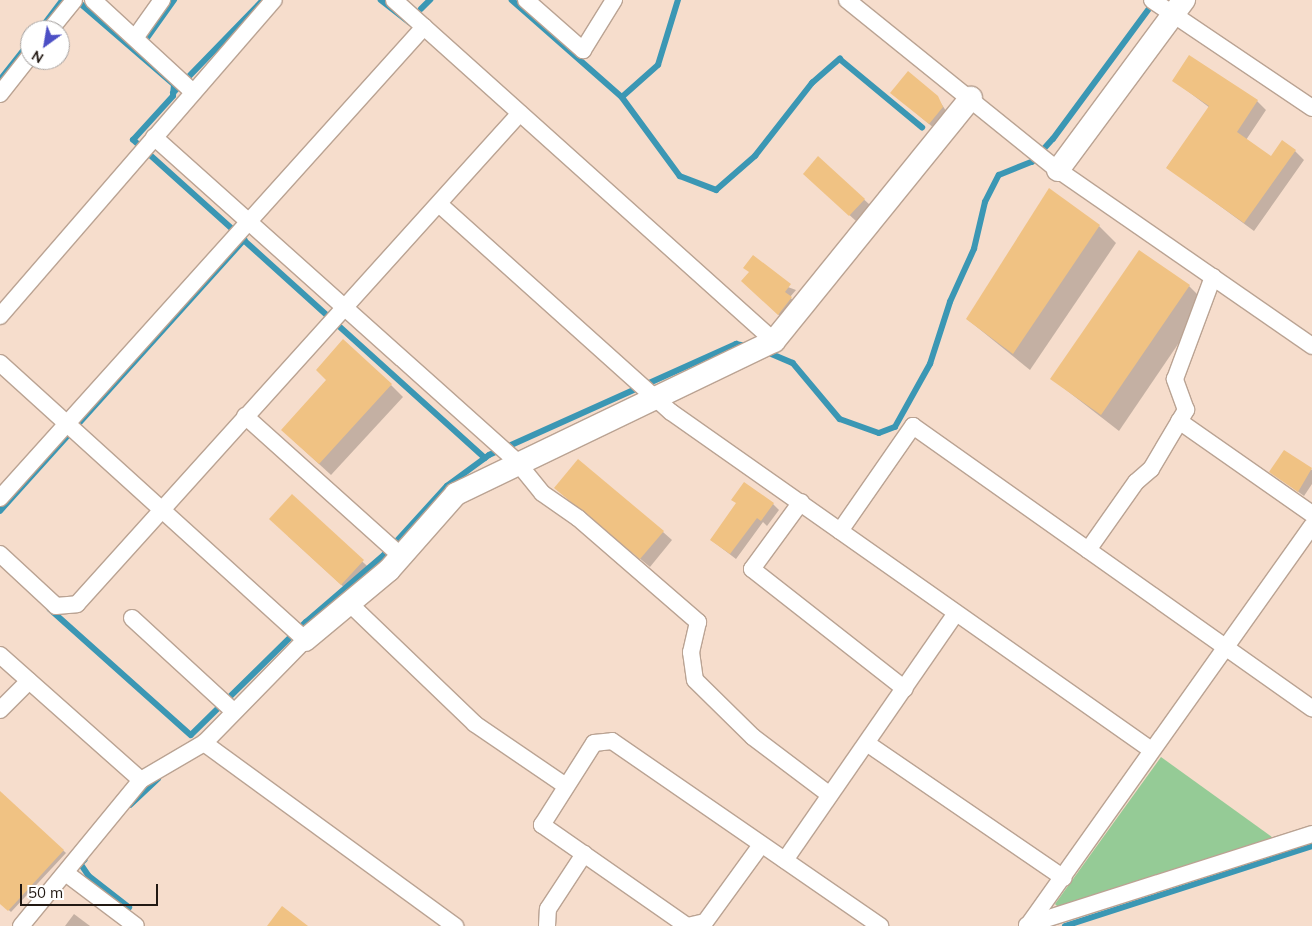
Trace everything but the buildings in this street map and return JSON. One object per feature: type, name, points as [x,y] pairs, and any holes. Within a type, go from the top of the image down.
[{"type":"street","points":[[93,0],[187,87]]},
{"type":"street","points":[[140,43],[162,0]]},
{"type":"street","points":[[0,316],[146,145],[187,87],[274,0]]},
{"type":"street","points":[[394,0],[520,113],[765,347]]},
{"type":"street","points":[[526,0],[583,50],[614,0]]},
{"type":"street","points":[[847,0],[1045,159],[1312,346]]},
{"type":"street","points":[[58,20],[73,1]]},
{"type":"street","points":[[1045,159],[1167,5],[1312,108]]},
{"type":"street","points":[[0,498],[73,427],[242,231],[424,27]]},
{"type":"street","points":[[0,94],[20,69]]},
{"type":"street","points":[[21,926],[66,874],[141,780],[204,743],[228,706],[300,635],[350,604],[395,550],[456,494],[507,454],[646,391],[765,347],[971,98]]},
{"type":"street","points":[[0,554],[56,606],[76,604],[520,113]]},
{"type":"street","points":[[146,145],[335,316],[507,454],[542,493],[578,518],[698,622],[691,652],[695,680],[753,738],[830,795]]},
{"type":"street","points":[[439,204],[646,391],[840,531],[1150,749]]},
{"type":"street","points":[[1088,550],[1136,482],[1151,469],[1186,410],[1174,379],[1213,277]]},
{"type":"street","points":[[0,363],[73,427],[300,635]]},
{"type":"street","points":[[245,416],[395,550]]},
{"type":"street","points":[[1179,421],[1312,514]]},
{"type":"street","points":[[840,531],[914,426],[1312,708]]},
{"type":"street","points":[[801,502],[752,568],[905,688]]},
{"type":"street","points":[[1028,925],[1064,878],[1150,749],[1312,526]]},
{"type":"street","points":[[350,604],[475,724],[566,786]]},
{"type":"street","points":[[785,860],[868,744],[956,613]]},
{"type":"street","points":[[132,618],[228,706]]},
{"type":"street","points":[[0,655],[141,780]]},
{"type":"street","points":[[0,710],[29,681]]},
{"type":"street","points":[[762,845],[705,922],[687,926],[542,825],[594,743],[612,741],[880,926]]},
{"type":"street","points":[[204,743],[455,926]]},
{"type":"street","points":[[868,744],[1064,878]]},
{"type":"street","points":[[1028,925],[1312,834]]},
{"type":"street","points":[[547,926],[548,909],[584,854]]},
{"type":"street","points":[[66,874],[136,926]]},
{"type":"green space","points":[[1161,757],[1276,840],[1060,909],[1055,904]]},
{"type":"waterway","points":[[48,20],[63,0]]},
{"type":"waterway","points":[[0,511],[244,240],[133,140],[173,96],[174,85],[76,0]]},
{"type":"waterway","points":[[142,45],[174,0]]},
{"type":"waterway","points":[[173,93],[263,0]]},
{"type":"waterway","points":[[381,0],[409,22]]},
{"type":"waterway","points":[[421,9],[430,0]]},
{"type":"waterway","points":[[512,0],[622,97],[658,65],[678,0]]},
{"type":"waterway","points":[[767,352],[793,363],[840,419],[879,433],[895,427],[930,364],[950,302],[974,249],[985,202],[999,175],[1032,162],[1053,139],[1154,2]]},
{"type":"waterway","points":[[0,80],[20,55]]},
{"type":"waterway","points":[[622,97],[680,176],[716,190],[755,156],[812,83],[840,59],[922,127]]},
{"type":"waterway","points":[[244,240],[485,458]]},
{"type":"waterway","points":[[50,609],[191,735],[306,622],[384,555],[447,486],[489,455],[736,344],[746,346]]},
{"type":"waterway","points":[[130,805],[158,779]]},
{"type":"waterway","points":[[1065,926],[1312,846]]},
{"type":"waterway","points":[[85,860],[81,864],[89,876],[129,907]]}]
